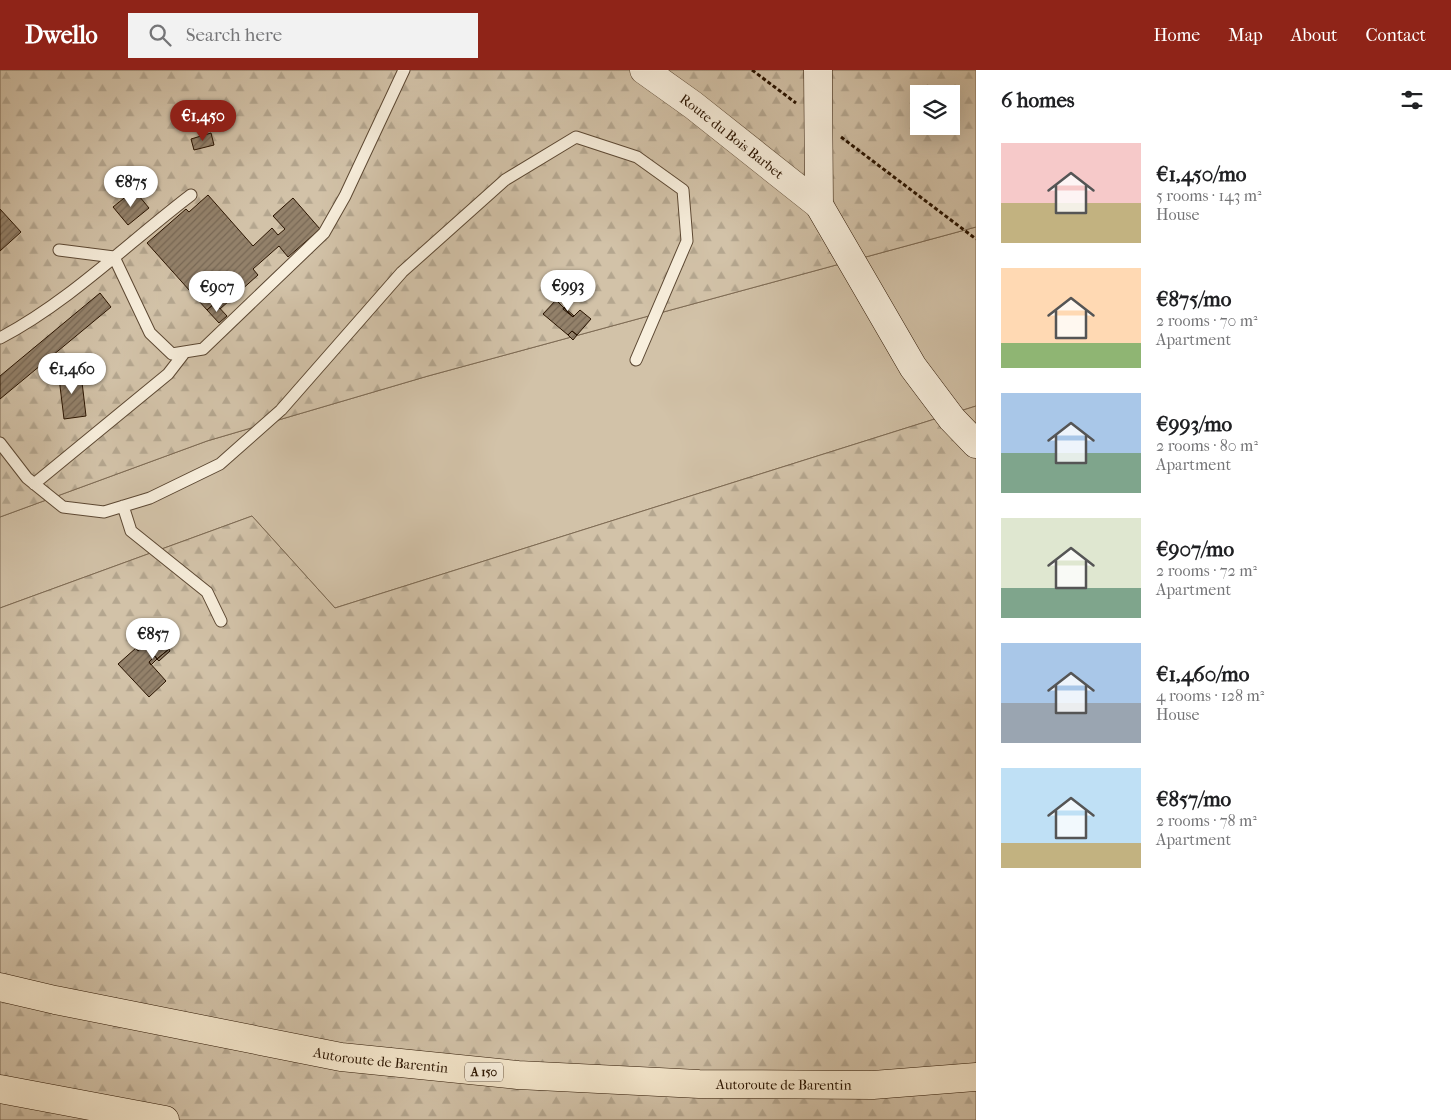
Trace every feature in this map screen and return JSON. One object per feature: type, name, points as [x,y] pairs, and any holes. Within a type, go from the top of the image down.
[{"type":"highway","name":"Autoroute de Barentin","points":[[0,987],[341,1058],[518,1075],[698,1084],[873,1085],[976,1077]]},
{"type":"highway","points":[[0,1089],[165,1120]]},
{"type":"main road","name":"Route du Bois Barbet","points":[[644,70],[694,105],[819,206]]},
{"type":"main road","points":[[818,70],[819,206],[913,367],[952,419],[976,444]]},
{"type":"lane","points":[[114,257],[150,333],[172,354],[203,349],[324,233],[344,196],[404,70]]},
{"type":"lane","points":[[0,443],[27,478],[63,507],[104,512],[150,498],[220,464],[281,410],[402,272],[505,180],[576,137],[638,157],[683,190],[687,242],[636,360]]},
{"type":"lane","points":[[0,338],[24,326],[191,195]]},
{"type":"lane","points":[[58,250],[114,257]]},
{"type":"lane","points":[[34,484],[168,374],[185,352]]},
{"type":"lane","points":[[123,506],[131,531],[207,592],[221,621]]},
{"type":"path","points":[[752,70],[976,239]]},
{"type":"green space","points":[[0,70],[976,70],[976,227],[428,376],[207,441],[0,517]]},
{"type":"green space","points":[[976,227],[976,406],[335,608],[252,516],[0,608],[0,517],[207,441],[428,376]]},
{"type":"green space","points":[[976,406],[976,1120],[0,1120],[0,608],[252,516],[335,608]]},
{"type":"building","points":[[211,133],[214,145],[194,150],[191,139]]},
{"type":"building","points":[[134,190],[149,208],[128,225],[113,207]]},
{"type":"building","points":[[208,195],[253,246],[272,228],[278,235],[285,229],[273,216],[293,198],[320,229],[288,257],[279,246],[253,269],[258,275],[220,309],[215,303],[207,310],[147,243],[186,209],[189,212]]},
{"type":"building","points":[[0,209],[21,232],[0,251]]},
{"type":"building","points":[[100,293],[111,307],[0,399],[0,376]]},
{"type":"building","points":[[556,300],[573,317],[580,310],[591,319],[577,335],[572,331],[568,335],[543,314]]},
{"type":"building","points":[[215,303],[227,316],[219,323],[207,310]]},
{"type":"building","points":[[564,307],[574,316],[573,317],[563,309]]},
{"type":"building","points":[[572,331],[577,335],[573,340],[568,335]]},
{"type":"building","points":[[74,371],[79,375],[82,382],[86,416],[64,419],[59,378],[63,372]]},
{"type":"building","points":[[155,635],[169,649],[157,659],[155,656],[149,662],[166,681],[149,697],[118,664],[136,648],[138,651]]},
{"type":"building","points":[[169,649],[170,651],[159,661],[157,659]]},
{"type":"building","points":[[155,656],[157,659],[151,665],[149,662]]}]
